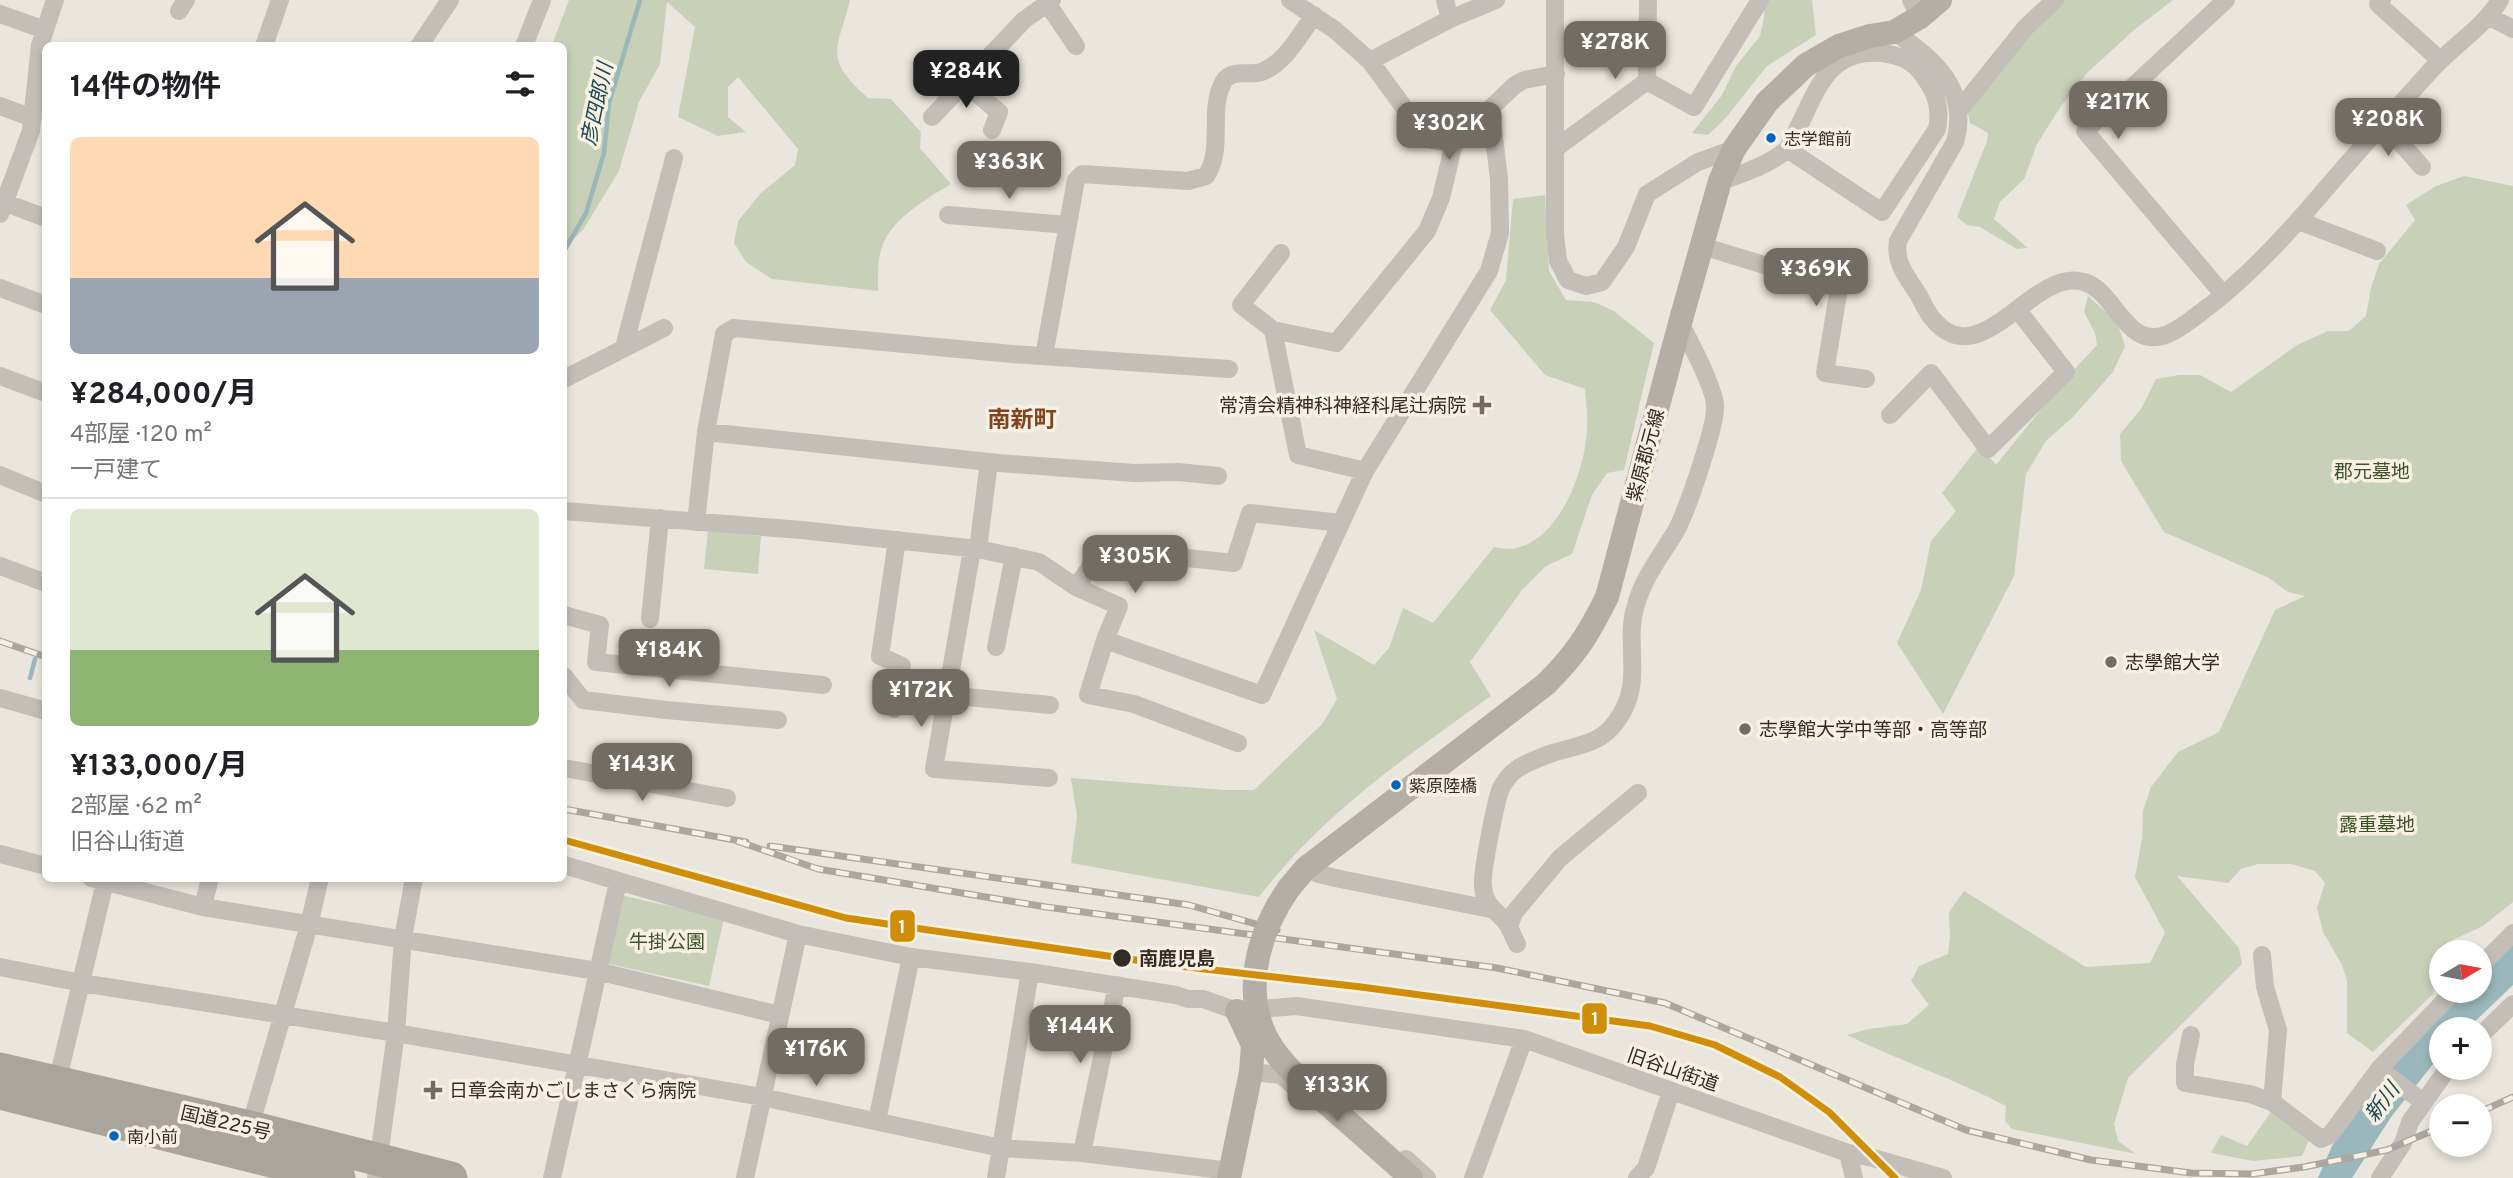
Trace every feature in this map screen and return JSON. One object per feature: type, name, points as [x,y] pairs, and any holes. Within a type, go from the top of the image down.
[{"type":"highway","name":"国道225号","points":[[0,1069],[57,1083],[324,1177]]},
{"type":"highway","name":"国道225号","points":[[0,1093],[257,1154],[451,1178]]},
{"type":"street","points":[[42,217],[2,206],[32,131],[40,45],[55,0]]},
{"type":"street","points":[[270,42],[280,0]]},
{"type":"street","points":[[422,42],[450,0]]},
{"type":"street","points":[[526,42],[542,0]]},
{"type":"street","points":[[1290,0],[1314,15],[1370,61],[1422,132],[1432,140],[1454,143]]},
{"type":"street","points":[[1445,0],[1450,19]]},
{"type":"street","points":[[1370,61],[1450,19],[1496,0]]},
{"type":"street","points":[[1555,0],[1555,233],[1558,261],[1568,280],[1586,286],[1602,282],[1626,247],[1647,194],[1698,162],[1734,149]]},
{"type":"street","points":[[1647,81],[1648,0]]},
{"type":"street","points":[[1647,81],[1694,107],[1760,0]]},
{"type":"street","name":"紫原郡元線","points":[[1410,1178],[1293,1073],[1265,1035],[1255,1003],[1258,956],[1267,925],[1289,888],[1306,868],[1546,684],[1588,635],[1607,597],[1720,181],[1734,149],[1767,102],[1806,65],[1839,46],[1894,32],[1916,8],[1940,0]]},
{"type":"street","points":[[1959,109],[2026,27],[2055,0]]},
{"type":"street","points":[[2223,295],[2085,131],[2227,0]]},
{"type":"street","points":[[2382,0],[2378,4],[2440,60]]},
{"type":"street","points":[[932,117],[1024,20],[1049,2],[1076,46]]},
{"type":"street","points":[[1894,32],[1933,62],[1950,85],[1959,109],[1960,125],[1955,142],[1898,241],[1896,252],[1900,264],[1931,317],[1944,329],[1960,335],[1989,330],[2051,285],[2066,281],[2087,282],[2105,297],[2132,329],[2152,337],[2166,335],[2182,327],[2259,263],[2440,60],[2491,7],[2513,29]]},
{"type":"street","points":[[0,14],[45,30]]},
{"type":"street","points":[[1044,356],[1076,180],[1082,174],[1188,181],[1206,176],[1214,158],[1218,97],[1225,78],[1233,74],[1262,73],[1277,63],[1314,15]]},
{"type":"street","points":[[1720,181],[1746,174],[1787,149],[1826,73],[1845,58],[1872,53],[1897,55],[1914,65],[1929,83],[1938,100],[1940,114],[1937,129],[1882,212],[1787,149]]},
{"type":"street","points":[[1281,253],[1241,305],[1273,330],[1336,343],[1427,231],[1441,198],[1454,143],[1515,85],[1524,80],[1556,74]]},
{"type":"street","points":[[1556,148],[1647,81]]},
{"type":"street","points":[[964,83],[999,113],[992,130]]},
{"type":"street","points":[[0,106],[33,118]]},
{"type":"street","points":[[1105,640],[1262,695],[1365,471],[1489,271],[1500,233],[1499,179],[1493,129],[1484,113]]},
{"type":"street","points":[[2383,123],[2423,167]]},
{"type":"street","points":[[624,347],[674,158]]},
{"type":"street","points":[[948,215],[1068,225]]},
{"type":"street","points":[[2299,221],[2377,251]]},
{"type":"street","points":[[1702,246],[1839,288],[1825,373],[1866,379]]},
{"type":"street","points":[[0,288],[42,304]]},
{"type":"street","points":[[1889,415],[1931,373],[1988,449],[2066,372],[2017,309]]},
{"type":"street","points":[[1517,944],[1508,927],[1490,909],[1482,887],[1500,790],[1518,768],[1549,754],[1605,737],[1619,719],[1632,690],[1632,622],[1636,603],[1678,527],[1712,430],[1715,404],[1696,354],[1680,323]]},
{"type":"street","points":[[567,377],[664,328]]},
{"type":"street","points":[[696,522],[706,432],[724,334],[734,328],[1044,356],[1229,369]]},
{"type":"street","points":[[1273,330],[1298,455],[1365,471]]},
{"type":"street","points":[[0,376],[42,392]]},
{"type":"street","points":[[706,432],[989,461],[1133,473],[1178,472],[1218,476]]},
{"type":"street","points":[[989,461],[934,769],[1049,778]]},
{"type":"street","points":[[0,475],[42,492]]},
{"type":"street","points":[[567,511],[897,540],[975,549],[1039,562],[1076,587],[1119,606],[1088,695],[1134,704],[1238,743]]},
{"type":"street","points":[[1076,587],[1098,556],[1112,550],[1234,563],[1250,513],[1341,523]]},
{"type":"street","points":[[650,619],[660,518]]},
{"type":"street","points":[[894,709],[902,666],[880,656],[897,540]]},
{"type":"street","points":[[996,647],[1014,556]]},
{"type":"street","points":[[0,566],[42,582]]},
{"type":"street","points":[[567,616],[600,625],[596,662],[823,685]]},
{"type":"street","points":[[567,680],[583,700],[778,720]]},
{"type":"street","points":[[946,695],[1050,705]]},
{"type":"street","points":[[0,698],[42,710]]},
{"type":"street","points":[[567,769],[727,798]]},
{"type":"street","points":[[1508,927],[1514,913],[1560,858],[1638,793]]},
{"type":"street","points":[[0,854],[42,865]]},
{"type":"street","name":"旧谷山街道","points":[[567,866],[798,934],[911,957],[1117,985],[1188,999],[1203,999],[1237,1011],[1296,1006],[1524,1039],[1848,1153],[1943,1178]]},
{"type":"street","points":[[1306,868],[1340,879],[1490,909]]},
{"type":"street","points":[[57,1083],[82,983],[101,882]]},
{"type":"street","points":[[109,882],[203,907],[597,971],[780,1015]]},
{"type":"street","points":[[203,907],[209,882]]},
{"type":"street","points":[[257,1154],[282,1015],[319,882]]},
{"type":"street","points":[[377,1168],[396,1033],[402,938],[413,882]]},
{"type":"street","points":[[552,1178],[618,882]]},
{"type":"street","points":[[2492,954],[2513,933]]},
{"type":"street","points":[[744,1178],[798,934]]},
{"type":"street","points":[[2262,955],[2265,987],[2278,1030],[2272,1102]]},
{"type":"street","points":[[877,1121],[911,957]]},
{"type":"street","points":[[0,967],[762,1097],[1001,1148],[1082,1153],[1229,1174],[1251,1072],[1253,1045],[1237,1011]]},
{"type":"street","points":[[996,1178],[1030,972]]},
{"type":"street","points":[[1082,1153],[1117,985]]},
{"type":"street","points":[[2191,1035],[2185,1064],[2185,1083],[2250,1094],[2272,1102],[2321,1139],[2330,1135],[2379,1069],[2442,1003]]},
{"type":"street","points":[[2492,1024],[2513,1004]]},
{"type":"street","points":[[1253,1045],[1274,1037],[1292,1058],[1427,1178]]},
{"type":"street","points":[[1473,1178],[1524,1039]]},
{"type":"street","points":[[2379,1069],[2423,1102]]},
{"type":"street","points":[[1251,1072],[1281,1074],[1398,1178]]},
{"type":"street","points":[[2380,1178],[2403,1143],[2410,1122],[2439,1080]]},
{"type":"street","points":[[1637,1178],[1646,1168],[1671,1091]]},
{"type":"street","points":[[1366,1149],[1379,1135]]},
{"type":"street","points":[[1848,1153],[1854,1178]]},
{"type":"green space","points":[[569,0],[850,0],[837,54],[844,73],[868,98],[891,99],[921,132],[920,148],[951,184],[913,208],[889,233],[880,254],[878,291],[772,279],[746,262],[734,243],[738,221],[761,193],[795,165],[798,149],[738,77],[728,87],[728,117],[746,132],[718,136],[678,117],[695,27],[667,2],[660,64],[639,102],[619,171],[583,230],[567,246],[567,42],[553,42]]},
{"type":"green space","points":[[1764,0],[1812,0],[1816,35],[1767,66],[1724,120],[1708,135],[1692,133],[1722,95],[1736,66],[1760,36]]},
{"type":"green space","points":[[2063,0],[2173,0],[2134,30],[2087,73],[2061,106],[2037,144],[2024,179],[2000,202],[1994,219],[2028,248],[2017,249],[1980,227],[1967,225],[1957,217],[1988,133],[1970,123],[1967,110],[2028,32]]},
{"type":"green space","points":[[2464,176],[2513,186],[2513,902],[2483,926],[2452,940],[2429,940],[2429,998],[2373,1052],[2347,1033],[2347,981],[2342,965],[2323,932],[2317,908],[2325,883],[2315,871],[2291,864],[2258,864],[2241,869],[2228,883],[2177,876],[2239,948],[2242,964],[2128,1078],[2114,1124],[2118,1141],[2136,1154],[2012,1129],[2005,1121],[2006,1106],[1847,1035],[1868,1029],[1907,1024],[1929,1005],[1911,981],[1919,966],[1948,954],[1949,912],[1964,891],[2086,967],[2150,963],[2165,933],[2135,877],[2142,839],[2143,811],[2151,787],[2178,752],[2219,732],[2275,610],[2305,596],[2288,592],[2269,578],[2164,532],[2121,461],[2120,434],[2141,409],[2156,379],[2200,375],[2231,392],[2297,345],[2328,331],[2349,331],[2366,316],[2379,264],[2415,220],[2406,205],[2436,186]]},
{"type":"green space","points":[[1545,195],[1549,271],[1566,300],[1594,302],[1614,311],[1654,343],[1624,470],[1607,473],[1592,495],[1572,554],[1546,566],[1522,590],[1470,662],[1491,696],[1397,764],[1338,813],[1310,839],[1259,897],[1071,863],[1077,816],[1071,778],[1254,790],[1323,723],[1337,699],[1314,630],[1374,665],[1389,648],[1403,608],[1433,623],[1494,547],[1513,549],[1532,542],[1558,517],[1576,482],[1582,463],[1587,423],[1585,389],[1545,375],[1490,310],[1506,280],[1513,199]]},
{"type":"green space","points":[[2088,296],[2117,322],[2125,346],[2113,372],[2073,417],[2046,441],[2026,474],[2014,576],[1943,714],[1897,643],[1921,590],[1931,541],[1956,511],[1942,493],[1980,445],[1996,465],[2068,376],[2097,345],[2095,333],[2084,312]]},
{"type":"green space","points":[[708,531],[761,536],[758,574],[704,569]]},
{"type":"green space","name":"牛掛公園","points":[[615,894],[724,918],[709,986],[600,962]]},
{"type":"green space","points":[[2273,1109],[2311,1136],[2302,1156],[2253,1161],[2211,1153],[2221,1135],[2247,1146]]},
{"type":"water","points":[[2513,945],[2513,985],[2480,1017],[2439,1017],[2454,1003],[2492,1003],[2492,966]]},
{"type":"water","name":"新川","points":[[2429,1027],[2429,1069],[2391,1117],[2352,1178],[2318,1178],[2332,1146],[2401,1053]]},
{"type":"waterway","name":"彦四郎川","points":[[567,246],[586,213],[604,153],[609,103],[640,0]]},
{"type":"waterway","points":[[30,678],[35,659]]},
{"type":"railway","points":[[0,641],[42,656]]},
{"type":"railway","points":[[567,810],[746,842]]},
{"type":"railway","points":[[737,841],[818,869],[1046,907],[1497,968],[1665,1003],[1966,1130],[2091,1160],[2191,1173],[2252,1174],[2304,1167],[2387,1150],[2429,1132]]},
{"type":"railway","points":[[770,846],[1189,905],[1277,930]]},
{"type":"railway","points":[[2492,1107],[2513,1097]]},
{"type":"transit line","name":"1","points":[[567,841],[846,918],[1170,965],[1361,987],[1650,1026],[1715,1045],[1780,1077],[1829,1112],[1895,1178]]},
{"type":"place","name":"志学館前","points":[[1771,138]]},
{"type":"place","name":"常清会精神科神経科尾辻病院","points":[[1482,405]]},
{"type":"place","name":"志學館大学","points":[[2111,662]]},
{"type":"place","name":"志學館大学中等部・高等部","points":[[1745,729]]},
{"type":"place","name":"紫原陸橋","points":[[1396,785]]},
{"type":"place","name":"南鹿児島","points":[[1122,958]]},
{"type":"place","name":"日章会南かごしまさくら病院","points":[[433,1090]]},
{"type":"place","name":"南小前","points":[[114,1136]]},
{"type":"district","name":"南新町","points":[[1022,419]]},
{"type":"park label","name":"郡元墓地","points":[[2372,471]]},
{"type":"park label","name":"露重墓地","points":[[2377,824]]}]
